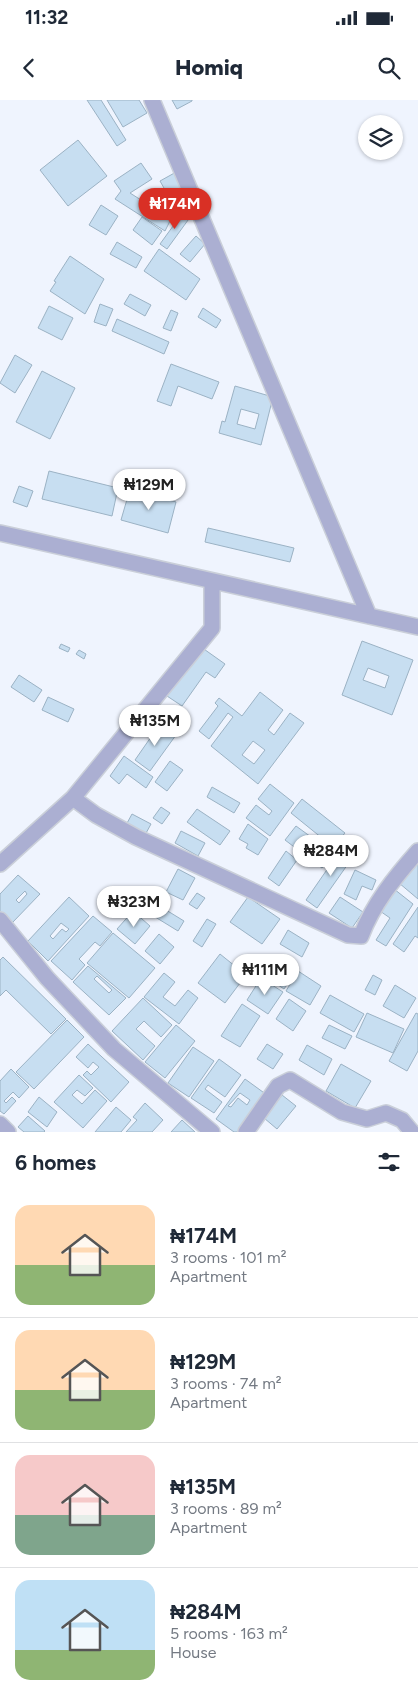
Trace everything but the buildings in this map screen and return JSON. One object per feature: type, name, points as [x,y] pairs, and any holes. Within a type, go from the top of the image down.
[{"type":"street","points":[[152,100],[369,616]]},
{"type":"street","points":[[0,533],[418,627]]},
{"type":"street","points":[[0,864],[73,798],[212,628],[212,581]]},
{"type":"street","points":[[73,798],[96,815],[136,837],[348,935],[361,936],[369,916],[402,869],[418,851]]},
{"type":"street","points":[[0,920],[48,978],[114,1049],[212,1132]]},
{"type":"street","points":[[246,1132],[278,1086],[290,1080],[342,1112],[367,1119],[386,1113],[402,1120],[412,1132]]},
{"type":"street","points":[[0,1124],[8,1132]]}]
